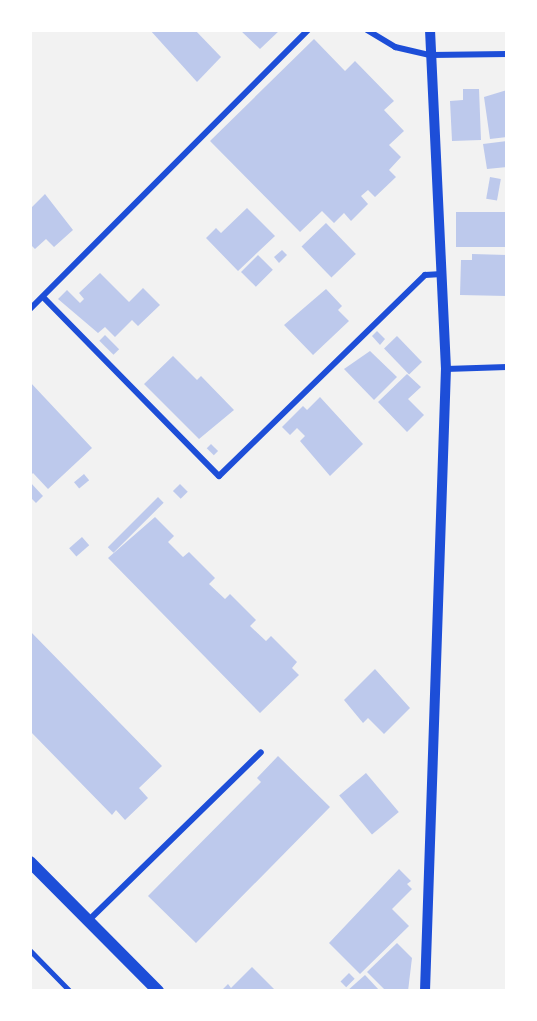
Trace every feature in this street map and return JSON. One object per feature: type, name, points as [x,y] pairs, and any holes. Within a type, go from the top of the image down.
[{"type":"main road","points":[[30,861],[158,991]]},
{"type":"street","points":[[30,309],[308,30]]},
{"type":"street","points":[[367,30],[395,47],[431,55],[507,54]]},
{"type":"street","points":[[425,991],[446,369],[430,30]]},
{"type":"street","points":[[43,297],[219,476],[425,274],[442,274]]},
{"type":"street","points":[[446,369],[507,367]]},
{"type":"street","points":[[88,921],[261,753]]},
{"type":"lane","points":[[30,951],[70,991]]},
{"type":"building","points":[[150,30],[195,30],[221,57],[197,82]]},
{"type":"building","points":[[240,30],[280,30],[260,49]]},
{"type":"building","points":[[314,39],[345,71],[355,61],[394,101],[384,110],[404,131],[389,145],[401,157],[389,170],[396,177],[375,197],[368,190],[361,196],[368,204],[351,221],[344,213],[334,223],[322,211],[300,232],[210,141]]},
{"type":"building","points":[[463,89],[479,89],[481,140],[452,141],[450,101],[463,100]]},
{"type":"building","points":[[507,90],[507,137],[490,139],[484,97]]},
{"type":"building","points":[[507,141],[507,167],[487,169],[483,144]]},
{"type":"building","points":[[490,177],[501,179],[497,201],[486,199]]},
{"type":"building","points":[[45,194],[73,230],[54,247],[46,239],[35,249],[30,244],[30,209]]},
{"type":"building","points":[[247,208],[275,236],[238,271],[206,238],[216,228],[221,233]]},
{"type":"building","points":[[456,212],[507,212],[507,247],[456,247]]},
{"type":"building","points":[[326,223],[356,254],[331,278],[302,247]]},
{"type":"building","points":[[282,250],[287,255],[279,263],[274,257]]},
{"type":"building","points":[[472,254],[507,255],[507,296],[460,295],[461,260],[472,260]]},
{"type":"building","points":[[258,255],[273,270],[256,287],[241,272]]},
{"type":"building","points":[[100,273],[129,302],[143,288],[160,305],[138,326],[132,320],[115,337],[105,327],[98,333],[58,299],[67,290],[80,303],[84,299],[79,293]]},
{"type":"building","points":[[326,289],[342,306],[338,310],[349,321],[313,355],[284,325]]},
{"type":"building","points":[[377,331],[385,339],[380,345],[372,336]]},
{"type":"building","points":[[105,335],[119,349],[113,355],[99,341]]},
{"type":"building","points":[[397,336],[422,362],[409,374],[384,349]]},
{"type":"building","points":[[370,351],[397,377],[374,400],[344,369]]},
{"type":"building","points":[[173,356],[197,380],[201,376],[234,410],[199,439],[144,384]]},
{"type":"building","points":[[407,374],[421,387],[408,399],[424,415],[407,432],[378,402]]},
{"type":"building","points":[[30,382],[92,448],[48,489],[33,473],[30,476]]},
{"type":"building","points":[[320,397],[363,444],[330,476],[300,441],[305,436],[297,428],[290,435],[282,427],[303,406],[307,410]]},
{"type":"building","points":[[211,444],[218,451],[214,455],[207,448]]},
{"type":"building","points":[[84,474],[89,480],[79,488],[74,482]]},
{"type":"building","points":[[30,482],[43,496],[36,503],[30,497]]},
{"type":"building","points":[[180,484],[188,492],[181,499],[173,491]]},
{"type":"building","points":[[158,497],[164,503],[113,553],[108,547]]},
{"type":"building","points":[[155,517],[174,536],[168,542],[183,557],[189,552],[215,578],[209,584],[225,599],[230,594],[256,620],[250,626],[266,641],[271,636],[297,662],[292,668],[299,675],[260,713],[108,558]]},
{"type":"building","points":[[82,537],[89,545],[76,556],[69,548]]},
{"type":"building","points":[[30,631],[162,766],[139,788],[148,798],[125,820],[116,810],[112,815],[30,731]]},
{"type":"building","points":[[375,669],[410,708],[384,734],[368,718],[363,723],[344,700]]},
{"type":"building","points":[[278,756],[330,807],[196,943],[148,896],[261,782],[257,778]]},
{"type":"building","points":[[366,773],[399,812],[372,835],[339,795]]},
{"type":"building","points":[[399,869],[411,881],[407,884],[412,889],[392,909],[409,926],[360,974],[329,943]]},
{"type":"building","points":[[397,943],[412,958],[408,991],[386,991],[367,972]]},
{"type":"building","points":[[252,967],[276,991],[221,991],[228,984],[231,988]]},
{"type":"building","points":[[349,973],[355,979],[346,987],[341,981]]},
{"type":"building","points":[[365,975],[380,991],[347,991]]}]
